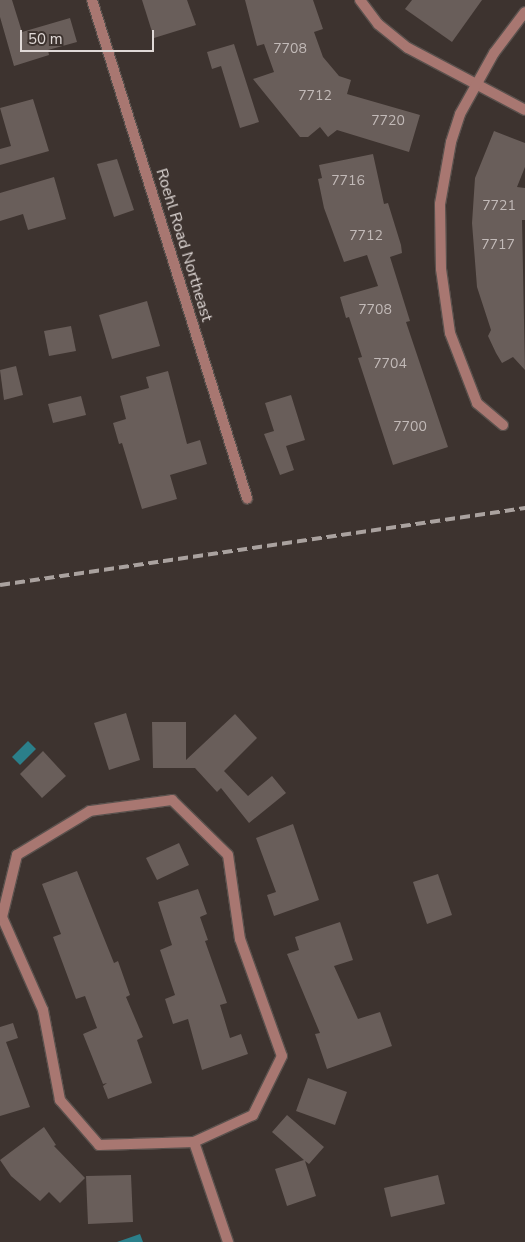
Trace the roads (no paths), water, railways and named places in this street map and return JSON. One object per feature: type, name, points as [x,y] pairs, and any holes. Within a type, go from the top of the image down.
[{"type":"street","name":"Roehl Road Northeast","points":[[92,0],[247,498]]},
{"type":"street","points":[[360,0],[378,24],[408,48],[525,110]]},
{"type":"street","points":[[503,425],[477,403],[469,389],[450,333],[441,269],[440,204],[451,142],[475,84],[494,52],[525,12]]},
{"type":"street","points":[[172,800],[228,855],[240,940],[282,1056],[253,1115],[194,1142],[99,1145],[65,1106],[60,1100],[43,1010],[2,917],[16,855],[90,811],[172,800]]},
{"type":"street","points":[[194,1142],[228,1242]]},
{"type":"water","points":[[28,741],[36,749],[20,765],[12,757]]},
{"type":"water","points":[[140,1234],[143,1242],[117,1242]]},
{"type":"railway","points":[[0,585],[525,508]]}]
